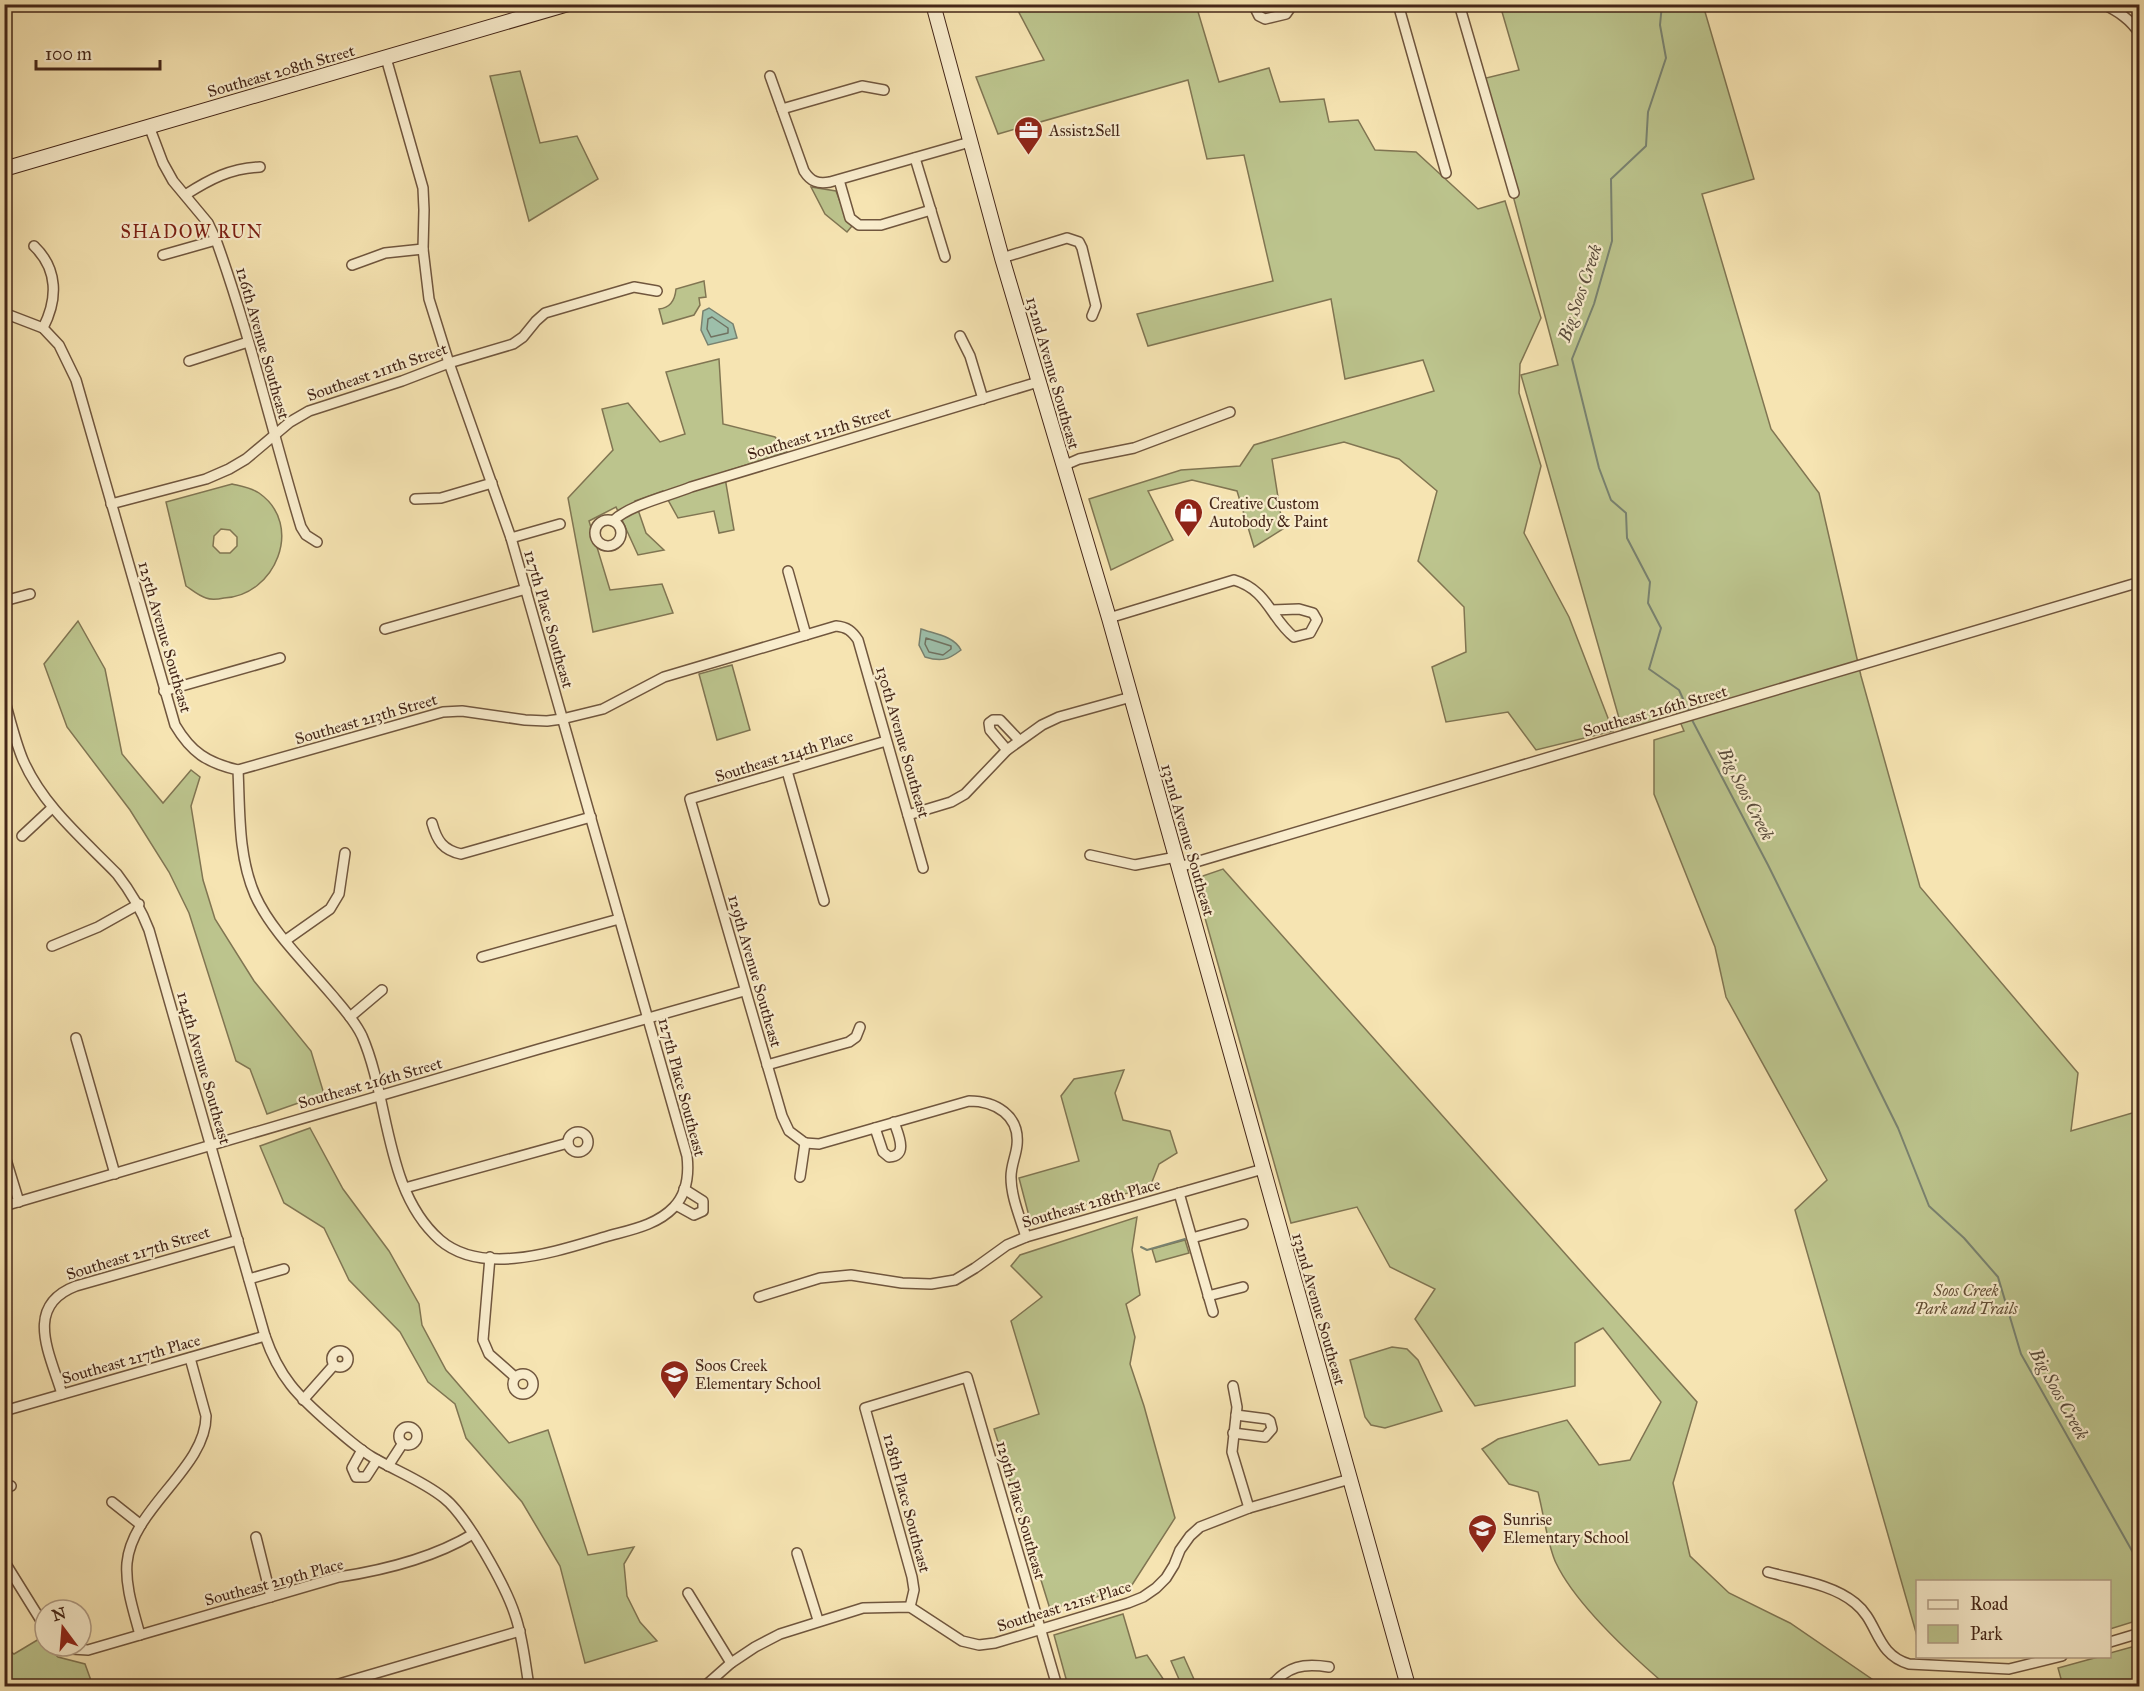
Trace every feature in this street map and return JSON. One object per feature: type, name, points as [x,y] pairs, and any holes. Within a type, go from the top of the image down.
[{"type":"main road","name":"Southeast 208th Street","points":[[4,169],[568,4]]},
{"type":"main road","name":"132nd Avenue Southeast","points":[[933,4],[1002,258],[1109,618],[1408,1686]]},
{"type":"street","points":[[1253,4],[1259,16],[1265,19],[1286,14],[1291,10],[1293,4]]},
{"type":"street","points":[[1398,4],[1446,173]]},
{"type":"street","points":[[1459,4],[1514,193]]},
{"type":"street","points":[[2103,4],[2131,21],[2139,34]]},
{"type":"street","name":"127th Place Southeast","points":[[386,58],[423,188],[423,249],[429,299],[449,363],[511,538],[689,1169],[681,1197],[664,1215],[650,1224],[556,1251],[521,1258],[490,1257]]},
{"type":"street","points":[[770,76],[804,171],[812,181],[825,183],[839,180],[970,142]]},
{"type":"street","points":[[782,109],[862,86],[884,90]]},
{"type":"street","name":"126th Avenue Southeast","points":[[149,126],[163,163],[173,181],[208,223],[216,240],[301,527],[306,535],[317,542]]},
{"type":"street","points":[[915,158],[945,257]]},
{"type":"street","points":[[185,195],[225,172],[260,167]]},
{"type":"street","points":[[839,180],[850,218],[859,225],[881,225],[931,210]]},
{"type":"street","points":[[1002,258],[1067,238],[1079,242],[1096,306],[1092,316]]},
{"type":"street","points":[[163,255],[216,240]]},
{"type":"street","points":[[4,313],[43,328],[53,306],[54,289],[46,260],[34,246]]},
{"type":"street","points":[[352,265],[386,253],[423,249]]},
{"type":"street","name":"Southeast 211th Street","points":[[111,504],[206,479],[229,470],[246,459],[273,435],[309,411],[449,363],[513,344],[523,337],[545,313],[634,287],[657,291]]},
{"type":"street","name":"125th Avenue Southeast","points":[[43,328],[59,345],[72,371],[175,725],[184,741],[198,754],[212,762],[238,770]]},
{"type":"street","points":[[960,336],[970,356],[983,399]]},
{"type":"street","points":[[189,361],[248,342]]},
{"type":"street","name":"Southeast 212th Street","points":[[613,520],[635,507],[691,488],[1038,382]]},
{"type":"street","points":[[1063,466],[1079,459],[1134,448],[1230,412]]},
{"type":"street","points":[[415,499],[441,498],[492,483]]},
{"type":"street","points":[[511,538],[560,524]]},
{"type":"street","points":[[788,571],[806,635]]},
{"type":"street","points":[[1109,618],[1234,580],[1248,584],[1294,638],[1310,633],[1317,620],[1313,613],[1299,609],[1272,610]]},
{"type":"street","name":"Southeast 216th Street","points":[[1090,855],[1135,865],[1178,862],[1690,716],[2139,582]]},
{"type":"street","points":[[385,629],[526,589]]},
{"type":"street","points":[[4,602],[30,594]]},
{"type":"street","name":"Southeast 213th Street","points":[[238,770],[443,712],[462,711],[525,720],[562,719],[603,709],[664,677],[836,626],[847,628]]},
{"type":"street","name":"130th Avenue Southeast","points":[[847,628],[858,640],[923,868]]},
{"type":"street","points":[[164,691],[280,657]]},
{"type":"street","points":[[908,815],[951,802],[965,794],[1007,750],[1042,725],[1059,717],[1131,697]]},
{"type":"street","name":"124th Avenue Southeast","points":[[4,698],[9,730],[30,775],[52,808],[117,874],[139,904],[149,930],[265,1336],[276,1366],[303,1400],[362,1450],[444,1498],[455,1508],[473,1534],[510,1600],[520,1631],[529,1686]]},
{"type":"street","points":[[1007,750],[990,730],[989,723],[993,720],[1000,720],[1019,740]]},
{"type":"street","name":"Southeast 214th Place","points":[[690,799],[886,741]]},
{"type":"street","points":[[238,770],[241,833],[246,868],[255,895],[286,940],[350,1017],[361,1034],[381,1095],[390,1143],[405,1188],[424,1224],[452,1249],[470,1256],[490,1257],[483,1341],[489,1353],[515,1377]]},
{"type":"street","points":[[787,771],[824,901]]},
{"type":"street","name":"129th Avenue Southeast","points":[[690,799],[782,1116],[789,1131],[805,1143]]},
{"type":"street","points":[[22,836],[52,808]]},
{"type":"street","points":[[432,824],[435,836],[443,847],[461,854],[591,818]]},
{"type":"street","points":[[286,940],[330,909],[339,894],[345,853]]},
{"type":"street","points":[[52,946],[98,927],[139,904]]},
{"type":"street","points":[[482,957],[619,919]]},
{"type":"street","points":[[350,1017],[382,990]]},
{"type":"street","name":"Southeast 216th Street","points":[[4,1206],[744,991]]},
{"type":"street","points":[[767,1065],[849,1042],[861,1027]]},
{"type":"street","points":[[76,1038],[115,1174]]},
{"type":"street","points":[[800,1177],[805,1143],[819,1144],[969,1101],[982,1101],[995,1105],[1014,1121],[1017,1146],[1011,1168],[1011,1180],[1026,1236]]},
{"type":"street","points":[[875,1128],[883,1152],[889,1157],[895,1156],[901,1149],[894,1122]]},
{"type":"street","points":[[405,1188],[568,1143]]},
{"type":"street","points":[[4,1153],[19,1202]]},
{"type":"street","name":"Southeast 218th Place","points":[[759,1297],[820,1278],[851,1275],[903,1283],[931,1284],[955,1280],[1007,1245],[1026,1236],[1263,1169]]},
{"type":"street","points":[[1179,1193],[1213,1312]]},
{"type":"street","points":[[1192,1239],[1243,1224]]},
{"type":"street","name":"Southeast 217th Street","points":[[62,1394],[44,1334],[45,1316],[51,1303],[64,1291],[238,1240]]},
{"type":"street","points":[[249,1279],[284,1269]]},
{"type":"street","points":[[1208,1296],[1242,1287]]},
{"type":"street","name":"Southeast 217th Place","points":[[4,1411],[265,1336]]},
{"type":"street","points":[[140,1635],[126,1577],[129,1551],[141,1525],[200,1444],[204,1435],[206,1416],[190,1358]]},
{"type":"street","points":[[303,1400],[334,1365]]},
{"type":"street","name":"128th Place Southeast","points":[[910,1607],[914,1590],[912,1577],[865,1408],[967,1377]]},
{"type":"street","name":"129th Place Southeast","points":[[967,1377],[1057,1686]]},
{"type":"street","points":[[1233,1386],[1237,1398],[1232,1452],[1249,1508]]},
{"type":"street","points":[[1233,1433],[1265,1437],[1269,1435],[1272,1428],[1268,1419],[1236,1415]]},
{"type":"street","points":[[388,1466],[404,1443]]},
{"type":"street","points":[[362,1450],[351,1468],[356,1477],[366,1476],[378,1460]]},
{"type":"street","name":"Southeast 221st Place","points":[[910,1607],[955,1637],[979,1645],[995,1643],[1040,1630],[1128,1604],[1143,1597],[1166,1578],[1180,1550],[1200,1527],[1249,1508],[1350,1479]]},
{"type":"street","points":[[112,1502],[141,1525]]},
{"type":"street","name":"Southeast 219th Place","points":[[93,1649],[339,1577],[364,1574],[439,1551],[473,1534]]},
{"type":"street","points":[[256,1537],[271,1596]]},
{"type":"street","points":[[797,1553],[818,1620]]},
{"type":"street","points":[[4,1561],[33,1608]]},
{"type":"street","points":[[1768,1572],[1830,1589],[1849,1598],[1867,1617],[1889,1654],[1899,1661],[1909,1664],[2009,1669],[2054,1658]]},
{"type":"street","points":[[688,1593],[731,1663]]},
{"type":"street","points":[[705,1686],[715,1680],[731,1663],[780,1634],[818,1620],[863,1608],[910,1607]]},
{"type":"street","points":[[332,1686],[520,1631]]},
{"type":"street","points":[[2111,1641],[2139,1633]]},
{"type":"street","points":[[1271,1686],[1284,1673],[1298,1666],[1310,1664],[1329,1667]]},
{"type":"green space","points":[[1015,5],[1196,5],[1219,82],[1269,68],[1280,102],[1324,99],[1329,122],[1358,120],[1375,150],[1416,152],[1478,209],[1505,201],[1541,318],[1520,364],[1519,393],[1541,466],[1524,533],[1569,617],[1613,731],[1536,750],[1508,712],[1446,722],[1432,667],[1466,652],[1464,607],[1418,561],[1437,491],[1399,459],[1344,442],[1272,459],[1283,529],[1254,547],[1237,491],[1192,480],[1148,491],[1173,540],[1111,570],[1089,499],[1181,470],[1240,466],[1254,445],[1434,391],[1423,360],[1345,379],[1331,299],[1148,346],[1137,314],[1273,281],[1244,155],[1207,159],[1188,80],[998,134],[976,77],[1044,60]]},
{"type":"green space","name":"Soos Creek Park and Trails","points":[[1500,5],[1703,5],[1754,179],[1702,194],[1771,429],[1819,493],[1861,676],[1920,887],[2078,1073],[2071,1131],[2139,1111],[2139,1620],[2111,1629],[2111,1580],[1916,1580],[1916,1633],[1795,1210],[1827,1180],[1726,997],[1715,947],[1654,794],[1654,740],[1684,731],[1675,710],[1658,714],[1660,722],[1623,732],[1521,375],[1558,365],[1511,188],[1478,80],[1519,70]]},
{"type":"green space","points":[[520,71],[540,143],[577,136],[598,179],[529,221],[490,76]]},
{"type":"green space","points":[[811,187],[836,191],[847,220],[852,226],[847,232],[825,214]]},
{"type":"green space","points":[[704,281],[706,297],[699,298],[700,305],[694,315],[663,324],[659,309],[671,303],[676,289]]},
{"type":"green space","points":[[719,359],[723,424],[775,437],[787,452],[724,472],[734,530],[719,533],[714,511],[678,518],[663,491],[635,501],[646,533],[664,550],[638,555],[616,507],[589,521],[610,590],[662,584],[673,613],[593,632],[568,498],[613,450],[602,409],[628,403],[660,442],[685,434],[666,372]]},
{"type":"green space","points":[[232,484],[259,493],[273,507],[280,523],[282,540],[278,557],[270,572],[257,585],[242,594],[208,599],[196,593],[186,586],[166,502]],"holes":[[[221,529],[230,530],[237,537],[237,546],[230,553],[220,553],[213,546],[214,536]]]},
{"type":"green space","points":[[78,621],[105,669],[122,754],[163,803],[191,770],[200,777],[191,806],[203,880],[215,919],[254,981],[311,1051],[324,1094],[267,1114],[250,1069],[236,1061],[189,913],[169,872],[130,810],[67,727],[44,664]]},
{"type":"green space","points":[[732,665],[750,730],[717,740],[699,674]]},
{"type":"green space","points":[[1223,869],[1697,1402],[1673,1483],[1690,1556],[1729,1593],[1790,1623],[1882,1686],[1667,1686],[1622,1645],[1577,1596],[1553,1556],[1538,1492],[1509,1484],[1482,1449],[1498,1439],[1567,1420],[1599,1465],[1630,1460],[1661,1402],[1603,1328],[1575,1343],[1575,1386],[1475,1406],[1415,1319],[1435,1289],[1390,1267],[1357,1207],[1291,1223],[1194,879]]},
{"type":"green space","points":[[1124,1070],[1115,1093],[1123,1120],[1170,1131],[1177,1153],[1159,1164],[1150,1187],[1030,1220],[1019,1178],[1079,1161],[1061,1096],[1074,1079]]},
{"type":"green space","points":[[310,1128],[343,1189],[389,1251],[419,1304],[422,1325],[446,1370],[509,1443],[548,1430],[588,1555],[634,1547],[624,1564],[627,1596],[640,1622],[657,1641],[585,1663],[560,1566],[522,1502],[466,1438],[455,1404],[428,1382],[400,1332],[349,1280],[324,1228],[284,1203],[260,1146]]},
{"type":"green space","points":[[1137,1217],[1132,1250],[1140,1295],[1126,1304],[1135,1337],[1130,1364],[1175,1518],[1130,1588],[1050,1609],[994,1429],[1039,1414],[1011,1321],[1042,1297],[1011,1266],[1020,1255]]},
{"type":"green space","points":[[1185,1240],[1189,1253],[1156,1262],[1152,1249]]},
{"type":"green space","points":[[1392,1347],[1407,1349],[1418,1360],[1442,1411],[1385,1428],[1371,1425],[1365,1417],[1350,1360]]},
{"type":"green space","points":[[1123,1614],[1136,1658],[1147,1655],[1168,1686],[1068,1686],[1054,1635]]},
{"type":"green space","points":[[33,1643],[33,1658],[62,1658],[85,1664],[93,1686],[5,1686],[5,1647],[14,1654]]},
{"type":"green space","points":[[2139,1645],[2139,1686],[2063,1686],[2058,1668],[2094,1658],[2111,1658],[2111,1653]]},
{"type":"green space","points":[[1184,1657],[1197,1686],[1182,1686],[1171,1661]]},
{"type":"water","points":[[709,308],[733,324],[737,338],[708,345],[701,330],[703,311]]},
{"type":"water","points":[[921,629],[949,639],[961,650],[944,659],[925,657],[919,645]]},
{"type":"waterway","name":"Big Soos Creek","points":[[1662,4],[1660,25],[1666,58],[1648,112],[1646,146],[1611,179],[1612,241],[1594,304],[1572,359],[1599,468],[1611,500],[1626,513],[1627,538],[1650,582],[1648,603],[1661,628],[1649,669],[1679,690],[1689,712]]},
{"type":"waterway","name":"Big Soos Creek","points":[[1691,718],[1768,865],[1898,1128],[1929,1206],[1964,1238],[1998,1277],[2021,1354],[2140,1565]]},
{"type":"waterway","points":[[1141,1247],[1147,1250],[1185,1239]]},
{"type":"place","name":"Assist2Sell","points":[[1028,156]]},
{"type":"place","name":"Creative Custom Autobody & Paint","points":[[1188,538]]},
{"type":"place","name":"Soos Creek Elementary School","points":[[674,1400]]},
{"type":"place","name":"Sunrise Elementary School","points":[[1482,1554]]},
{"type":"district","name":"SHADOW RUN","points":[[192,232]]}]
